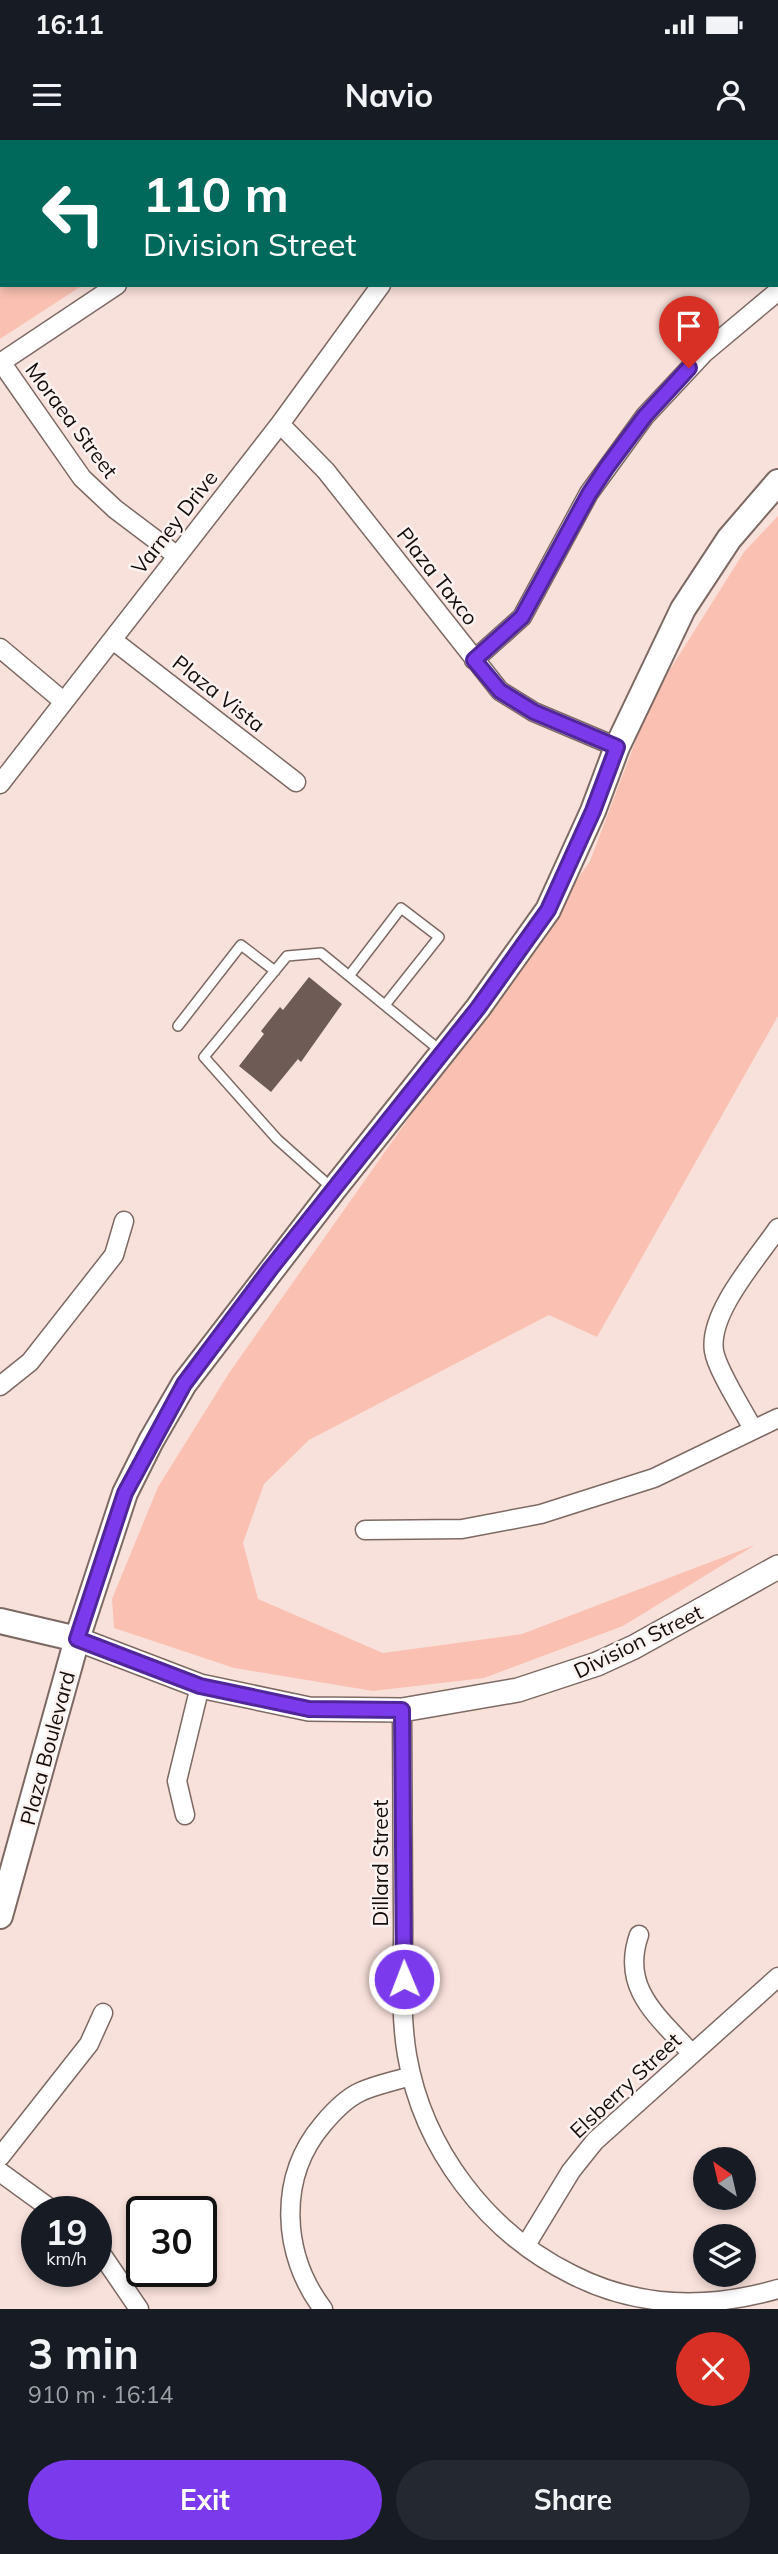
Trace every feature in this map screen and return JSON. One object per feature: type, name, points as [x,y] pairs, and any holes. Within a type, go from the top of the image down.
[{"type":"main road","name":"Plaza Boulevard","points":[[1,1909],[77,1639],[125,1493],[164,1419],[192,1373],[442,1052],[548,910],[593,811],[617,747],[683,609],[729,539],[778,482]]},
{"type":"main road","name":"Division Street","points":[[0,1621],[77,1639]]},
{"type":"street","points":[[0,362],[114,287]]},
{"type":"street","name":"Varney Drive","points":[[0,784],[63,701],[114,641],[176,555],[280,424],[379,287]]},
{"type":"street","points":[[474,660],[522,617],[589,494],[645,416],[704,353],[778,291]]},
{"type":"street","name":"Moraea Street","points":[[0,362],[82,478],[115,509],[176,555]]},
{"type":"street","name":"Plaza Taxco","points":[[280,424],[326,471],[500,691],[534,712],[617,747]]},
{"type":"street","name":"Plaza Vista","points":[[114,641],[296,782]]},
{"type":"street","points":[[0,648],[63,701]]},
{"type":"street","points":[[0,1386],[30,1362],[114,1255],[124,1221]]},
{"type":"street","points":[[753,1429],[714,1354],[713,1336],[726,1305],[778,1228]]},
{"type":"street","points":[[365,1530],[462,1529],[541,1514],[654,1478],[778,1418]]},
{"type":"street","name":"Division Street","points":[[77,1639],[200,1686],[309,1709],[402,1710],[519,1690],[597,1664],[634,1647],[778,1567]]},
{"type":"street","points":[[185,1815],[177,1781],[200,1686]]},
{"type":"street","name":"Dillard Street","points":[[402,1710],[404,2033],[411,2076],[428,2126],[453,2171],[486,2211],[526,2245],[564,2271],[606,2290],[663,2302],[699,2305],[746,2304],[778,2289]]},
{"type":"street","points":[[639,1935],[634,1958],[640,1993],[692,2053]]},
{"type":"street","name":"Elsberry Street","points":[[526,2245],[572,2171],[595,2141],[778,1977]]},
{"type":"street","points":[[0,2157],[89,2044],[103,2013]]},
{"type":"street","points":[[323,2309],[301,2274],[291,2238],[291,2200],[300,2163],[318,2130],[344,2103],[360,2092],[411,2076]]},
{"type":"street","points":[[0,2172],[33,2196]]},
{"type":"street","points":[[112,2269],[139,2309]]},
{"type":"lane","points":[[349,976],[401,908],[439,937],[385,1004]]},
{"type":"lane","points":[[178,1026],[241,945],[275,971]]},
{"type":"lane","points":[[334,1189],[277,1139],[204,1057],[288,956],[321,953],[442,1052]]},
{"type":"shaded area","points":[[0,287],[80,287],[0,339]]},
{"type":"shaded area","points":[[778,516],[778,1016],[597,1337],[549,1315],[309,1440],[264,1484],[243,1543],[258,1599],[383,1653],[522,1634],[755,1545],[623,1626],[484,1678],[373,1691],[234,1668],[114,1628],[112,1599],[158,1487],[229,1373],[590,861],[652,698],[744,552]]},
{"type":"building","points":[[309,977],[342,1004],[301,1062],[298,1059],[271,1092],[239,1066],[264,1034],[261,1031],[280,1007],[283,1010]]},
{"type":"route","points":[[404,1979],[402,1710],[309,1709],[200,1686],[77,1639],[125,1493],[184,1384],[271,1268],[478,1008],[548,910],[593,811],[617,747],[534,712],[500,691],[474,660],[522,617],[589,494],[607,467],[645,416],[689,368]]}]
